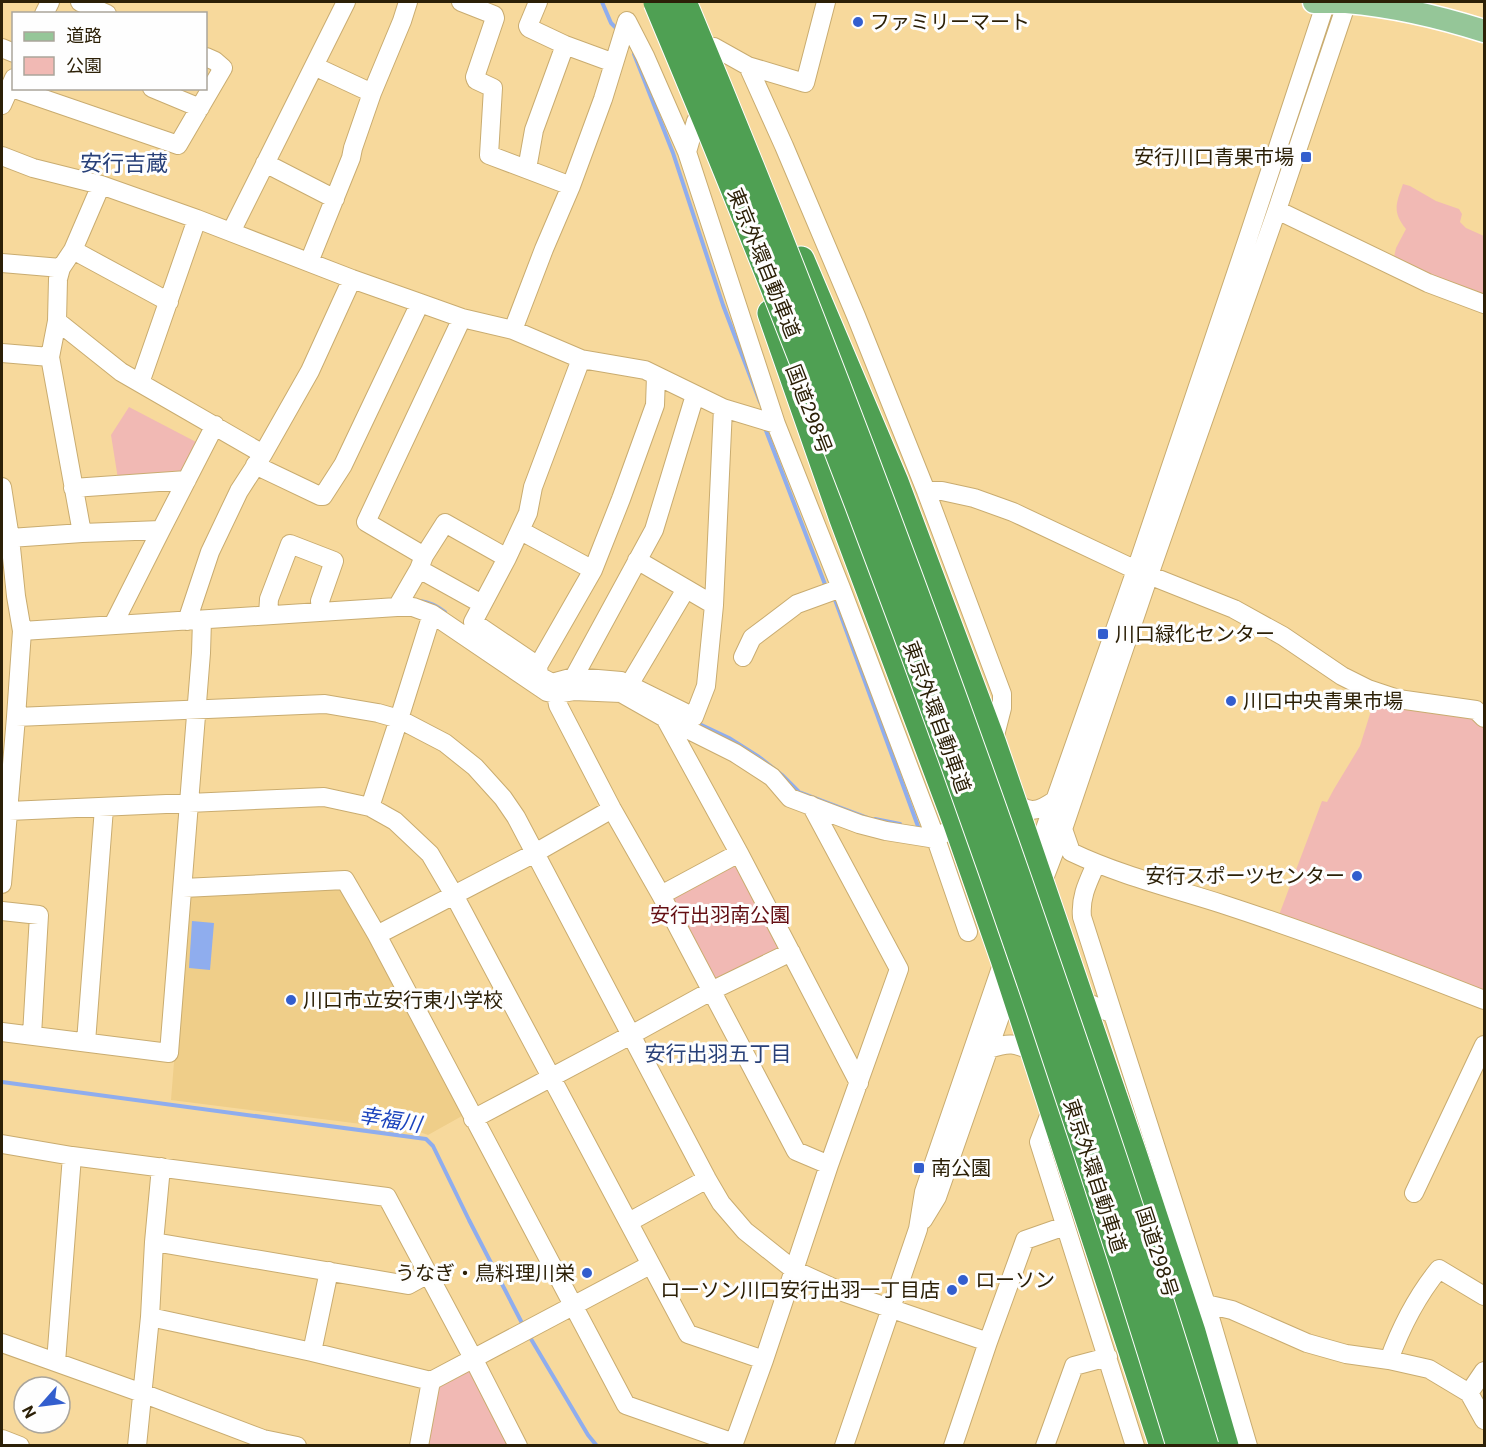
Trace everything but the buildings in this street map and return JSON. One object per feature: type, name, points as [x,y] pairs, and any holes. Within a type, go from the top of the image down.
[{"type":"highway","name":"国道298号","points":[[646,2],[762,285],[878,587],[951,787]]},
{"type":"highway","name":"東京外環自動車道","points":[[657,2],[769,275],[905,630],[1063,1077],[1180,1446]]},
{"type":"highway","name":"東京外環自動車道","points":[[683,2],[737,131],[826,358],[972,750],[1083,1066],[1173,1339],[1205,1446]]},
{"type":"highway","points":[[695,2],[800,256],[992,756],[1011,798],[1134,1156],[1225,1446]]},
{"type":"highway","points":[[762,285],[843,519],[946,831],[1008,971],[1034,1052],[1053,1095],[1133,1330],[1169,1446]]},
{"type":"highway","name":"国道298号","points":[[1093,1060],[1218,1446]]},
{"type":"highway","points":[[1053,1095],[1163,1446]]},
{"type":"main road","points":[[1314,2],[1336,2],[1426,15],[1485,31]]},
{"type":"street","points":[[80,2],[102,12]]},
{"type":"street","points":[[231,231],[346,2]]},
{"type":"street","points":[[309,262],[351,158],[372,93],[408,2]]},
{"type":"street","points":[[461,2],[494,15],[495,18],[475,77],[476,80],[493,87],[489,155],[571,186]]},
{"type":"street","points":[[538,2],[529,28],[614,63]]},
{"type":"street","points":[[714,47],[748,66],[805,83],[826,2]]},
{"type":"street","points":[[844,1446],[918,1229],[924,1192],[1008,971],[1037,874],[1055,800],[1143,573],[1277,210],[1336,2]]},
{"type":"street","points":[[918,1229],[937,1197],[989,1049],[1008,971],[1037,874],[1063,829],[1252,227],[1336,2]]},
{"type":"street","points":[[513,330],[571,186],[603,99],[627,21],[687,152],[776,424],[841,588],[946,831],[968,932]]},
{"type":"street","points":[[527,169],[534,130],[566,45]]},
{"type":"street","points":[[32,90],[178,145],[223,68],[207,57]]},
{"type":"street","points":[[314,66],[372,93]]},
{"type":"street","points":[[748,66],[852,305],[926,491],[1002,694],[1002,708],[992,756]]},
{"type":"street","points":[[2,105],[11,82]]},
{"type":"street","points":[[157,90],[200,108]]},
{"type":"street","points":[[687,152],[696,121]]},
{"type":"street","points":[[2,156],[33,168],[101,185],[462,318],[513,330],[581,359],[645,370],[723,408],[776,424]]},
{"type":"street","points":[[265,164],[335,199]]},
{"type":"street","points":[[82,533],[50,357],[57,321],[58,279],[61,268],[72,250],[101,185]]},
{"type":"street","points":[[1277,210],[1428,283],[1485,303]]},
{"type":"street","points":[[140,383],[197,219]]},
{"type":"street","points":[[72,250],[169,302]]},
{"type":"street","points":[[2,263],[61,268]]},
{"type":"street","points":[[2,1032],[169,1053],[201,653],[194,620],[210,552],[239,490],[259,460],[310,371],[352,279]]},
{"type":"street","points":[[57,321],[121,372],[215,425],[259,460],[323,496],[343,465],[420,303]]},
{"type":"street","points":[[462,318],[366,522],[482,604]]},
{"type":"street","points":[[2,353],[50,357]]},
{"type":"street","points":[[538,666],[473,622],[528,513],[533,487],[581,359]]},
{"type":"street","points":[[656,376],[655,405],[621,499],[593,570],[538,666],[539,676],[552,683],[568,687],[621,693],[735,753],[772,777],[790,798],[811,806],[859,824],[886,831],[946,831]]},
{"type":"street","points":[[695,395],[654,530],[558,705],[796,1152],[829,1165]]},
{"type":"street","points":[[22,631],[413,607],[432,614],[547,693],[568,687],[621,681],[694,717],[706,686],[714,605],[723,408]]},
{"type":"street","points":[[113,625],[215,425]]},
{"type":"street","points":[[73,488],[187,480]]},
{"type":"street","points":[[2,487],[3,508],[10,538],[9,595],[22,631],[10,664],[16,717],[2,884]]},
{"type":"street","points":[[926,491],[942,491],[974,498],[1014,512],[1143,573],[1234,609],[1283,636],[1342,676],[1368,689],[1398,699],[1476,710],[1485,718]]},
{"type":"street","points":[[398,607],[445,523],[507,558]]},
{"type":"street","points":[[10,538],[161,530]]},
{"type":"street","points":[[520,531],[593,570]]},
{"type":"street","points":[[267,615],[269,599],[290,544],[334,561],[320,601],[321,612]]},
{"type":"street","points":[[637,560],[714,605]]},
{"type":"street","points":[[743,657],[752,638],[797,604],[841,588]]},
{"type":"street","points":[[629,685],[686,589]]},
{"type":"street","points":[[370,807],[432,614]]},
{"type":"street","points":[[16,717],[325,704],[399,719],[445,743],[475,767],[503,798],[516,817],[707,1179],[721,1203],[744,1231],[794,1270],[840,1291],[988,1342]]},
{"type":"street","points":[[665,718],[860,1083]]},
{"type":"street","points":[[9,811],[324,797],[370,807],[395,821],[430,854],[454,895],[688,1334],[764,1360]]},
{"type":"street","points":[[1011,798],[1018,805],[1033,810],[1055,800]]},
{"type":"street","points":[[183,888],[345,880],[377,935],[626,1405],[734,1443],[899,969],[811,806]]},
{"type":"street","points":[[86,1042],[104,808]]},
{"type":"street","points":[[377,935],[535,853],[612,809]]},
{"type":"street","points":[[1063,829],[1071,852],[1096,864],[1365,954],[1485,1000]]},
{"type":"street","points":[[661,895],[739,853]]},
{"type":"street","points":[[1096,864],[1081,905],[1082,917],[1206,1304],[1248,1446]]},
{"type":"street","points":[[2,911],[39,915],[32,1035]]},
{"type":"street","points":[[473,1119],[711,991],[791,952]]},
{"type":"street","points":[[1079,999],[1113,1014]]},
{"type":"street","points":[[989,1049],[1004,1044],[1017,1045],[1034,1052]]},
{"type":"street","points":[[1414,1193],[1485,1045]]},
{"type":"street","points":[[1053,1095],[1039,1142],[1135,1446]]},
{"type":"street","points":[[2,1144],[72,1156],[387,1197],[518,1446]]},
{"type":"street","points":[[56,1362],[72,1156]]},
{"type":"street","points":[[137,1446],[150,1317],[161,1167]]},
{"type":"street","points":[[629,1222],[707,1179]]},
{"type":"street","points":[[953,1446],[1025,1240],[1065,1226]]},
{"type":"street","points":[[154,1242],[408,1285],[428,1274]]},
{"type":"street","points":[[150,1317],[312,1352],[431,1381],[650,1265]]},
{"type":"street","points":[[1389,1360],[1396,1339],[1424,1288],[1439,1269],[1485,1296]]},
{"type":"street","points":[[312,1352],[329,1271]]},
{"type":"street","points":[[1206,1304],[1232,1310],[1306,1343],[1346,1354],[1429,1369],[1469,1393],[1485,1419]]},
{"type":"street","points":[[2,1343],[142,1392],[263,1442],[297,1446]]},
{"type":"street","points":[[1045,1446],[1074,1366],[1108,1357]]},
{"type":"street","points":[[1469,1393],[1485,1371]]},
{"type":"street","points":[[419,1446],[431,1381]]},
{"type":"street","points":[[2,1439],[20,1446]]},
{"type":"shaded area","name":"川口市立安行東小学校","points":[[336,886],[346,892],[462,1116],[428,1135],[417,1131],[171,1100],[187,900],[193,895]]},
{"type":"green space","points":[[1403,184],[1436,201],[1459,209],[1462,214],[1460,222],[1466,228],[1484,236],[1484,296],[1475,290],[1430,277],[1394,257],[1406,229],[1397,213]]},
{"type":"green space","points":[[129,407],[198,443],[184,474],[118,479],[111,435]]},
{"type":"green space","points":[[1375,698],[1466,713],[1484,725],[1484,993],[1279,915],[1322,801],[1327,802],[1360,746]]},
{"type":"green space","name":"安行出羽南公園","points":[[729,866],[738,868],[779,943],[775,952],[721,981],[711,979],[670,904],[672,896]]},
{"type":"green space","points":[[464,1370],[474,1373],[512,1445],[424,1446],[435,1391],[445,1381]]},
{"type":"water","points":[[192,921],[214,923],[210,970],[189,968]]},
{"type":"waterway","points":[[602,2],[611,23],[616,28]]},
{"type":"waterway","points":[[634,54],[673,153],[723,305],[760,402]]},
{"type":"waterway","points":[[765,428],[826,587]]},
{"type":"waterway","points":[[834,597],[919,829]]},
{"type":"waterway","points":[[420,601],[427,602],[445,612]]},
{"type":"waterway","points":[[695,722],[729,738],[759,757],[799,792],[868,818]]},
{"type":"waterway","points":[[875,819],[900,824]]},
{"type":"waterway","name":"幸福川","points":[[2,1082],[426,1139],[433,1146],[523,1325]]},
{"type":"waterway","name":"幸福川","points":[[528,1334],[588,1435],[597,1446]]},
{"type":"place","name":"ファミリーマート","points":[[858,22]]},
{"type":"place","name":"安行川口青果市場","points":[[1306,157]]},
{"type":"place","name":"川口緑化センター","points":[[1103,634]]},
{"type":"place","name":"川口中央青果市場","points":[[1231,701]]},
{"type":"place","name":"安行スポーツセンター","points":[[1357,876]]},
{"type":"place","name":"川口市立安行東小学校","points":[[291,1000]]},
{"type":"place","name":"南公園","points":[[919,1168]]},
{"type":"place","name":"うなぎ・鳥料理川栄","points":[[587,1273]]},
{"type":"place","name":"ローソン","points":[[963,1280]]},
{"type":"place","name":"ローソン川口安行出羽一丁目店","points":[[952,1290]]},
{"type":"district","name":"安行吉蔵","points":[[124,163]]},
{"type":"district","name":"安行出羽五丁目","points":[[718,1054]]}]
